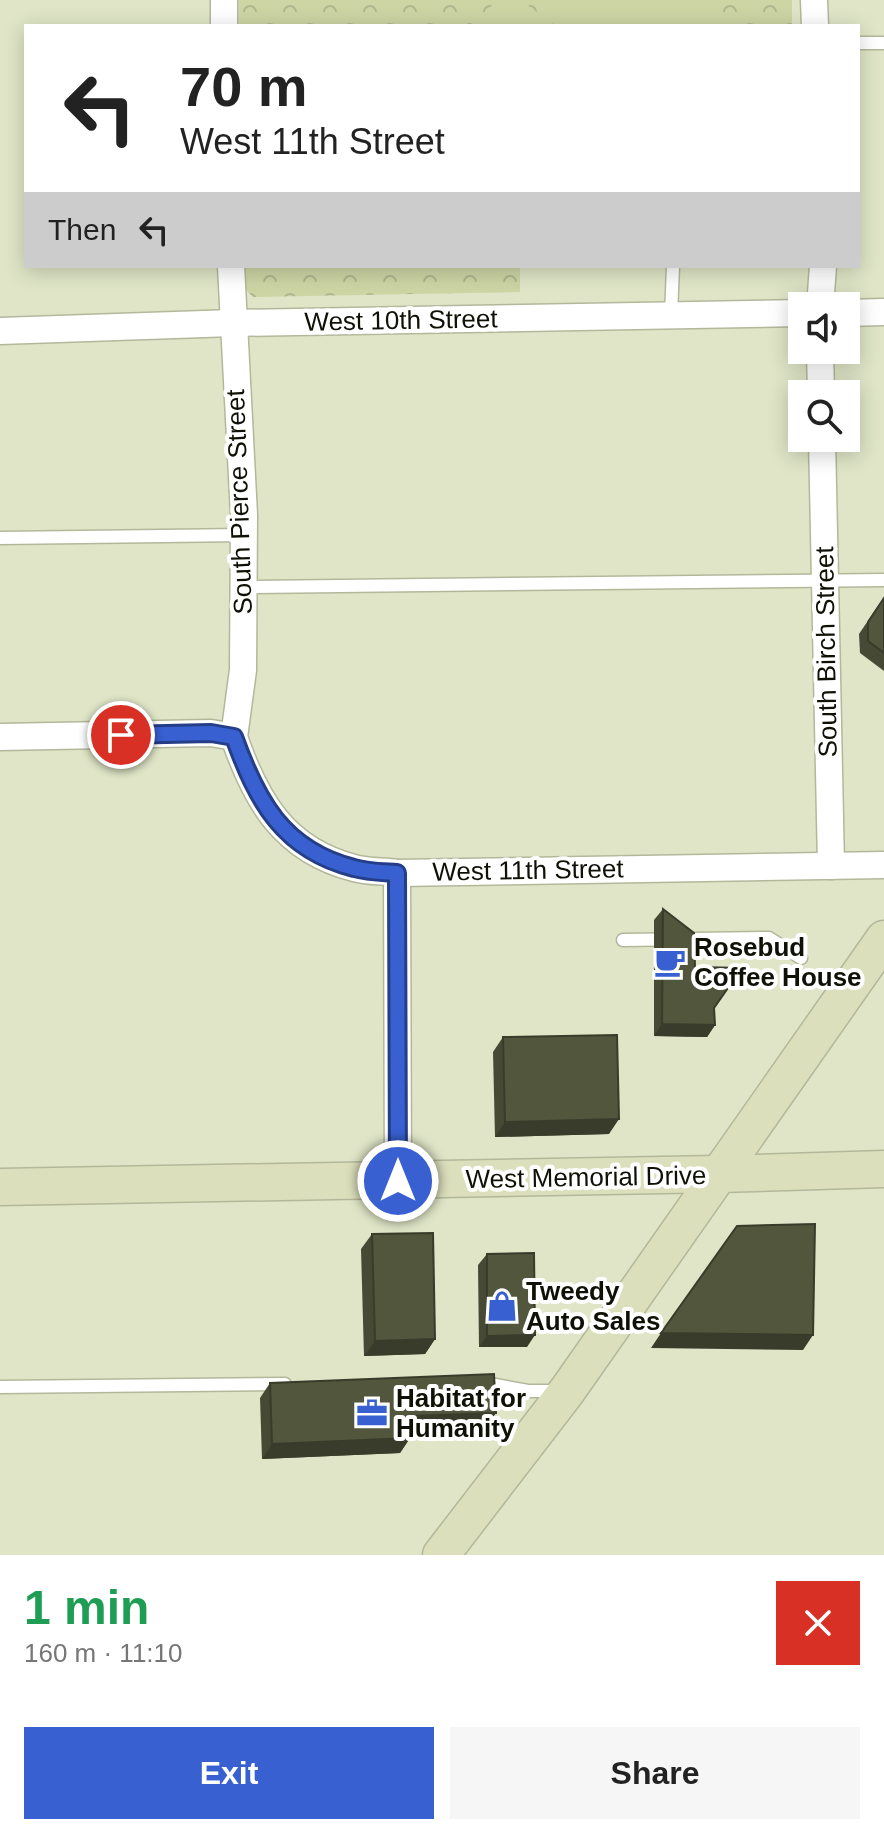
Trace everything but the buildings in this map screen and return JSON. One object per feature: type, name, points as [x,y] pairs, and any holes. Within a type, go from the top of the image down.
[{"type":"main road","points":[[441,1555],[567,1391],[884,939]]},
{"type":"main road","name":"West Memorial Drive","points":[[0,1187],[884,1169]]},
{"type":"street","points":[[224,0],[224,24]]},
{"type":"street","points":[[814,0],[815,24]]},
{"type":"street","name":"South Pierce Street","points":[[231,268],[244,535],[243,670],[234,737]]},
{"type":"street","points":[[821,292],[823,268]]},
{"type":"street","points":[[860,313],[884,312]]},
{"type":"street","name":"West 10th Street","points":[[0,331],[233,323],[788,313]]},
{"type":"street","name":"South Birch Street","points":[[822,452],[831,866]]},
{"type":"street","points":[[0,737],[211,733],[234,737]]},
{"type":"street","name":"West 11th Street","points":[[234,737],[247,775],[264,807],[294,839],[328,859],[356,869],[397,873],[884,865]]},
{"type":"street","points":[[397,873],[398,1181]]},
{"type":"lane","points":[[860,43],[884,43]]},
{"type":"lane","points":[[671,315],[673,268]]},
{"type":"lane","points":[[0,538],[244,535]]},
{"type":"lane","points":[[243,587],[884,580]]},
{"type":"lane","points":[[623,940],[769,938],[801,958]]},
{"type":"lane","points":[[464,1379],[528,1391],[567,1391]]},
{"type":"lane","points":[[0,1387],[298,1384]]},
{"type":"green space","points":[[239,0],[792,0],[792,24],[239,24]]},
{"type":"green space","points":[[498,0],[521,0],[552,24],[471,24]]},
{"type":"green space","points":[[534,0],[722,0],[723,24],[567,24]]},
{"type":"green space","points":[[244,268],[520,268],[520,292],[253,297],[245,289]]},
{"type":"place","name":"Rosebud Coffee House","points":[[670,962]]},
{"type":"place","name":"Tweedy Auto Sales","points":[[502,1306]]},
{"type":"place","name":"Habitat for Humanity","points":[[372,1413]]},
{"type":"route","points":[[121,735],[211,733],[234,737],[247,775],[264,807],[294,839],[328,859],[356,869],[397,873],[398,1181]]}]
